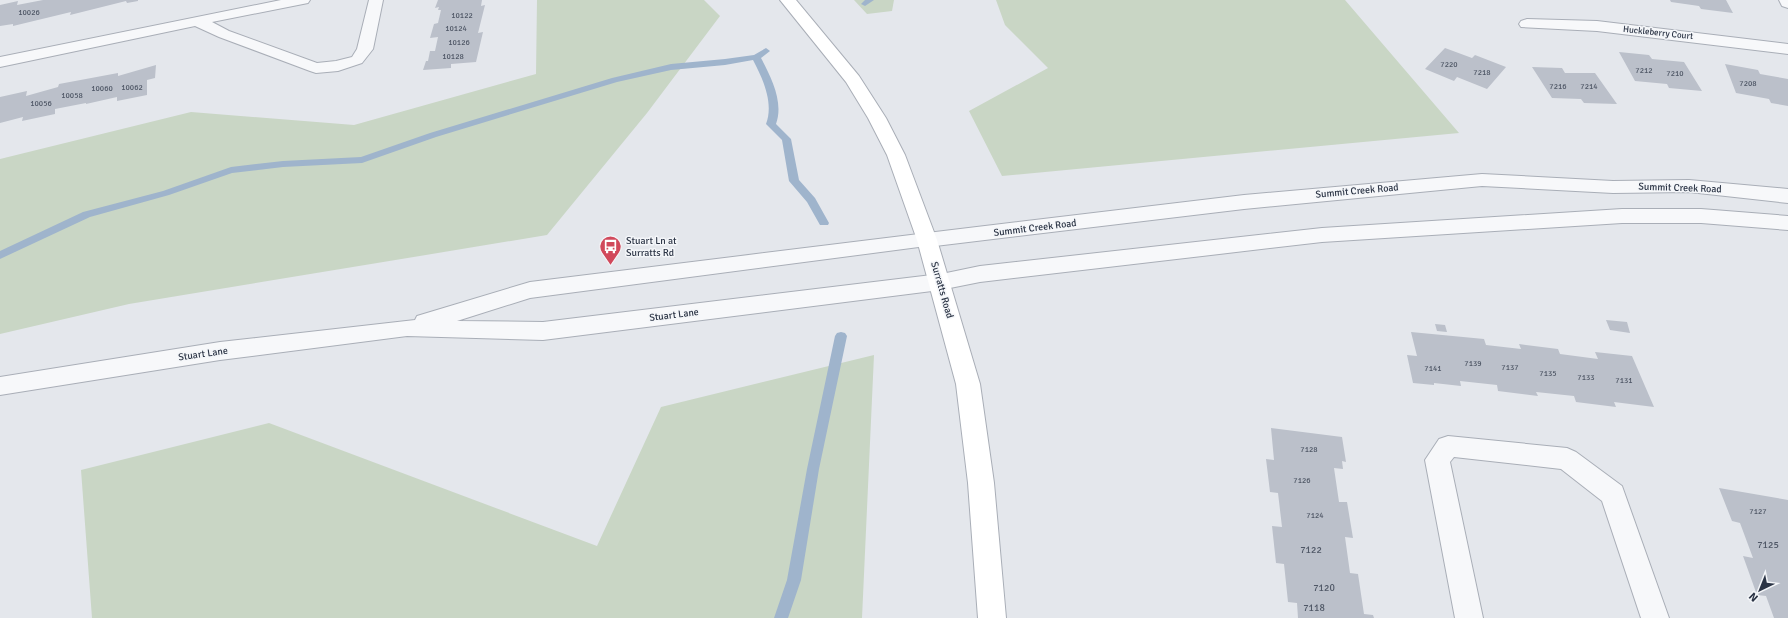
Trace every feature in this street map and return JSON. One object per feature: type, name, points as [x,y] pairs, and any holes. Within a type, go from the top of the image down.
[{"type":"main road","name":"Surratts Road","points":[[788,0],[852,80],[877,118],[896,155],[927,240],[968,384],[981,483],[992,618]]},
{"type":"street","name":"Huckleberry Court","points":[[1527,24],[1597,26],[1788,49]]},
{"type":"street","name":"Summit Creek Road","points":[[927,240],[1244,202],[1482,180],[1613,187],[1689,186],[1788,196]]},
{"type":"street","points":[[940,282],[980,274],[1322,235],[1622,216],[1701,216],[1750,219],[1788,224]]},
{"type":"street","name":"Stuart Lane","points":[[407,328],[530,290],[927,240]]},
{"type":"street","name":"Stuart Lane","points":[[0,386],[220,351],[407,328],[543,331],[940,282]]},
{"type":"street","points":[[1469,618],[1437,460],[1448,446],[1567,459],[1613,494],[1655,618]]},
{"type":"lane","points":[[0,62],[243,10],[303,0]]},
{"type":"lane","points":[[197,21],[224,34],[316,68],[338,66],[357,60],[365,49],[376,0]]},
{"type":"green space","points":[[537,0],[704,0],[720,16],[647,113],[547,235],[129,304],[0,334],[0,159],[191,112],[354,125],[536,74]]},
{"type":"green space","points":[[854,0],[894,0],[892,11],[867,14]]},
{"type":"green space","points":[[996,0],[1345,0],[1459,133],[1002,176],[969,111],[1048,68],[1005,25]]},
{"type":"green space","points":[[874,355],[862,618],[92,618],[81,470],[269,423],[597,546],[661,407]]},
{"type":"building","points":[[43,0],[138,1],[127,3],[126,1],[70,15],[71,12],[13,26],[13,24],[0,26],[0,5],[18,1],[17,5]]},
{"type":"building","points":[[438,0],[482,0],[481,6],[485,5],[478,33],[483,32],[476,62],[451,64],[451,68],[423,70],[426,61],[428,61],[430,51],[435,51],[438,37],[430,38],[434,24],[438,23],[441,10],[438,10],[439,7],[435,8]]},
{"type":"building","points":[[1670,0],[1726,0],[1733,13],[1701,9],[1699,6],[1671,2]]},
{"type":"building","points":[[1445,48],[1472,58],[1475,55],[1506,67],[1487,89],[1457,77],[1454,81],[1425,69]]},
{"type":"building","points":[[1619,52],[1649,55],[1652,59],[1684,62],[1702,91],[1669,88],[1667,84],[1635,81]]},
{"type":"building","points":[[1725,64],[1758,70],[1760,74],[1788,79],[1788,106],[1771,103],[1769,99],[1736,93]]},
{"type":"building","points":[[156,65],[155,78],[147,80],[147,95],[117,101],[117,97],[55,109],[55,114],[22,121],[23,117],[0,123],[0,97],[27,91],[26,96],[58,87],[59,84],[118,73],[118,76]]},
{"type":"building","points":[[1532,67],[1562,68],[1565,73],[1595,73],[1617,104],[1584,103],[1581,99],[1552,98]]},
{"type":"building","points":[[1606,320],[1627,322],[1630,333],[1610,330]]},
{"type":"building","points":[[1435,324],[1445,325],[1447,332],[1437,331]]},
{"type":"building","points":[[1411,332],[1484,339],[1486,345],[1521,349],[1519,344],[1558,349],[1560,354],[1598,359],[1595,352],[1632,356],[1654,407],[1614,402],[1616,407],[1576,402],[1574,396],[1536,392],[1538,396],[1498,391],[1497,385],[1460,381],[1461,386],[1434,383],[1434,385],[1413,383],[1407,355],[1417,356]]},
{"type":"building","points":[[1271,428],[1342,437],[1346,462],[1342,461],[1343,469],[1334,468],[1339,502],[1347,502],[1353,538],[1345,537],[1350,573],[1358,574],[1364,614],[1373,615],[1374,618],[1298,618],[1297,603],[1288,602],[1284,564],[1276,563],[1272,526],[1282,527],[1278,493],[1270,492],[1266,459],[1274,460]]},
{"type":"building","points":[[1719,488],[1788,500],[1788,618],[1774,618],[1766,596],[1757,595],[1743,556],[1753,558],[1740,523],[1732,521]]},
{"type":"waterway","points":[[865,4],[870,0]]},
{"type":"waterway","points":[[756,57],[766,51]]},
{"type":"waterway","points":[[0,255],[87,214],[166,193],[231,170],[283,164],[362,160],[433,135],[615,80],[671,67],[725,62],[756,57]]},
{"type":"waterway","points":[[756,57],[768,80],[775,113],[771,124],[786,139],[794,181],[811,200],[824,223]]},
{"type":"waterway","points":[[781,618],[794,580],[813,469],[841,336]]},
{"type":"place","name":"Stuart Ln at Surratts Rd","points":[[611,266]]}]
